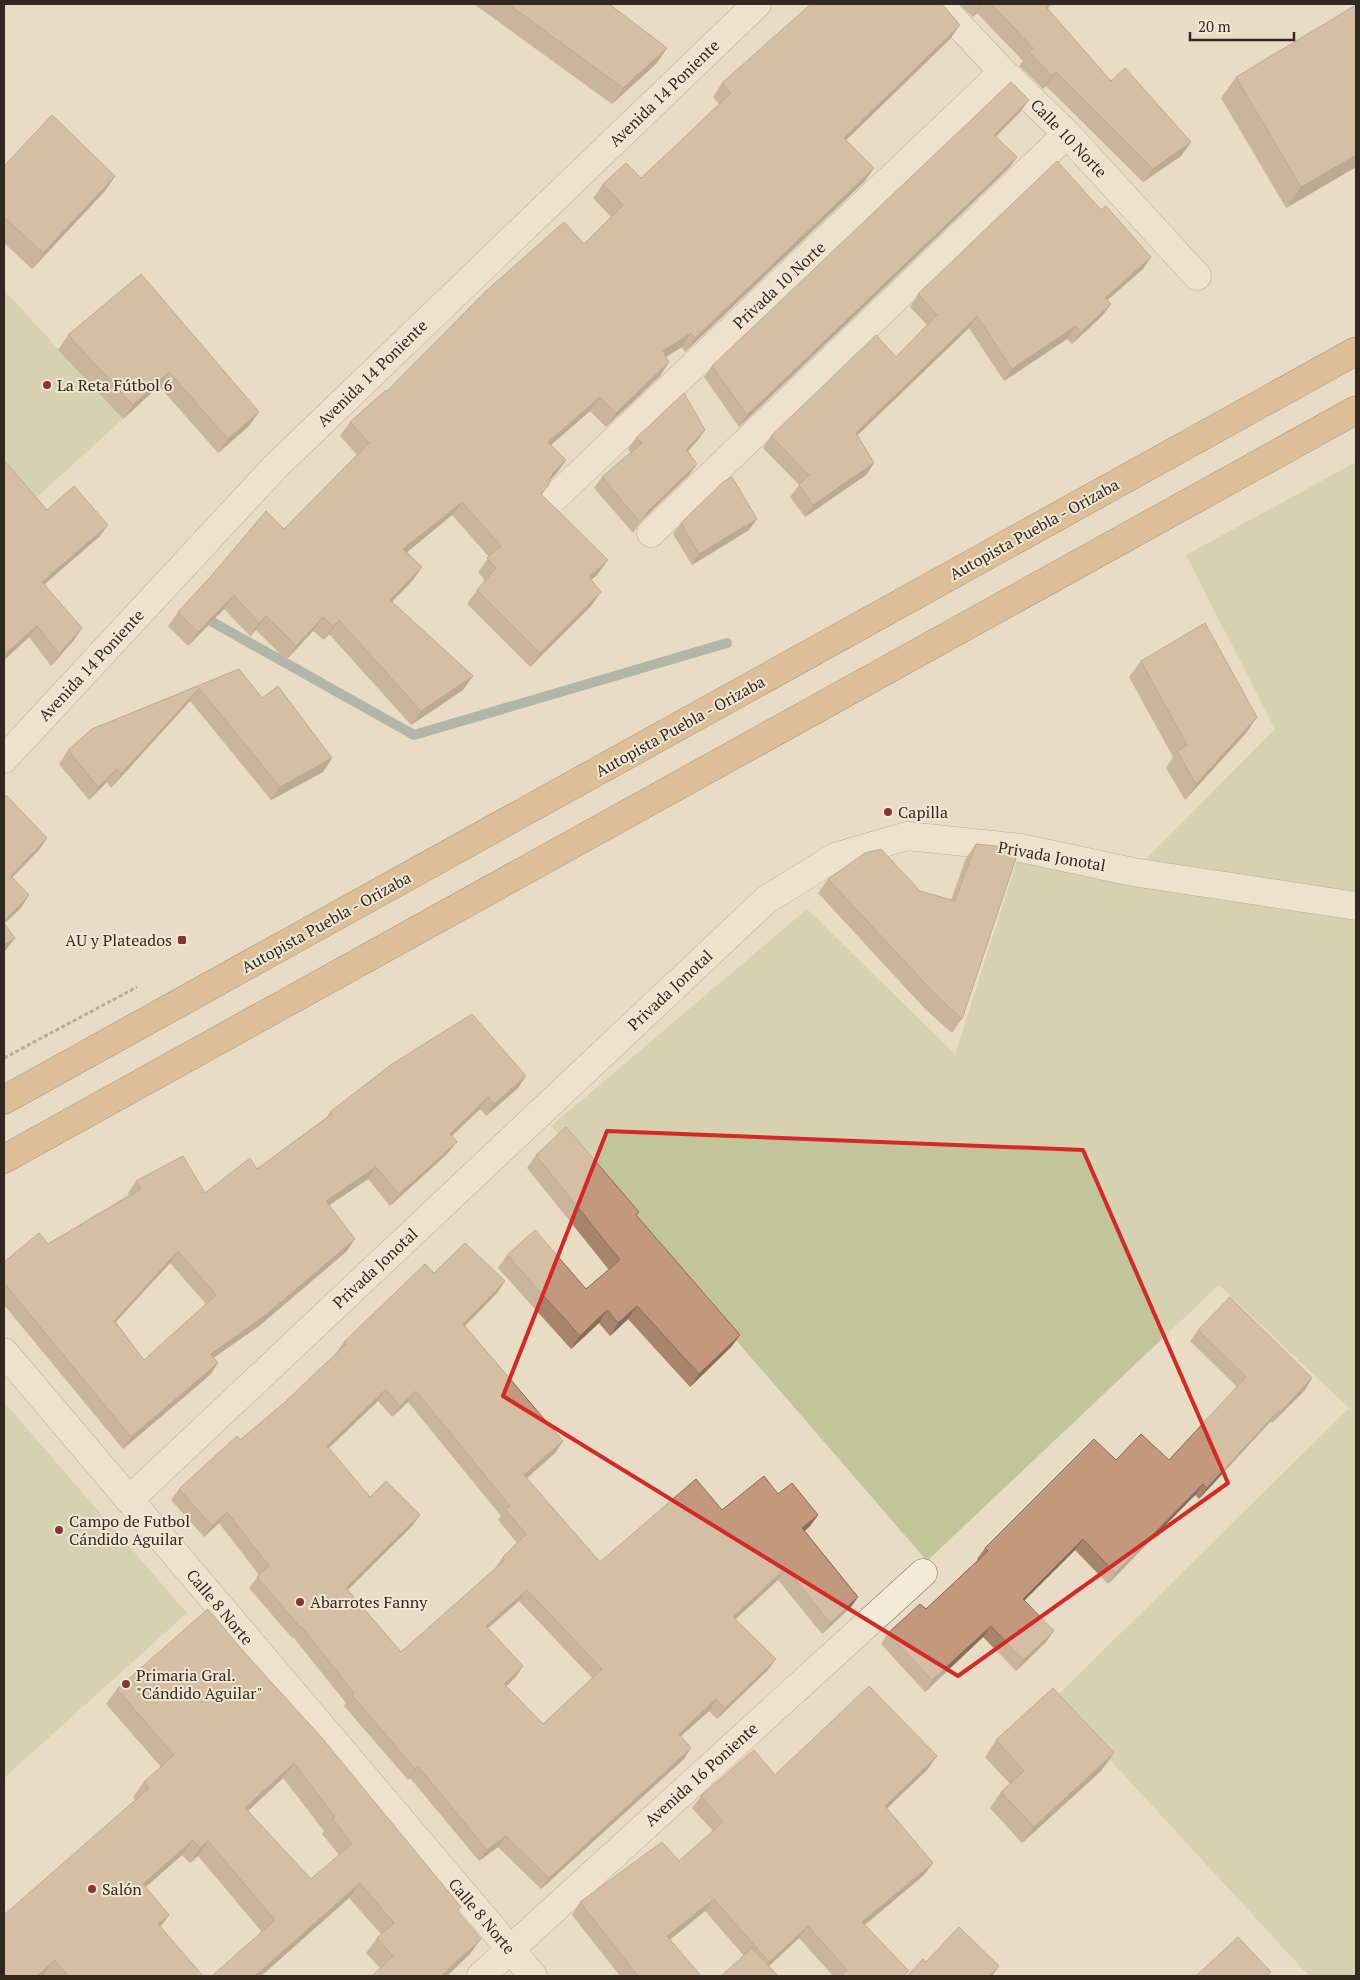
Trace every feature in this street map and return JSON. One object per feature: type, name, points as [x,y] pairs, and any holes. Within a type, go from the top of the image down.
[{"type":"highway","name":"Autopista Puebla - Orizaba","points":[[4,1100],[1356,351]]},
{"type":"highway","points":[[4,1159],[1356,410]]},
{"type":"street","name":"Avenida 14 Poniente","points":[[4,759],[275,467],[757,4]]},
{"type":"street","name":"Calle 10 Norte","points":[[939,4],[1003,72],[1067,134],[1197,276]]},
{"type":"street","name":"Privada 10 Norte","points":[[554,498],[1003,72]]},
{"type":"street","points":[[651,533],[1067,134]]},
{"type":"street","name":"Privada Jonotal","points":[[129,1500],[766,900],[835,857],[907,836],[1021,848],[1133,872],[1356,906]]},
{"type":"street","name":"Calle 8 Norte","points":[[4,1352],[533,1976]]},
{"type":"street","name":"Avenida 16 Poniente","points":[[481,1976],[923,1573]]},
{"type":"highlighted area","points":[[607,1131],[1083,1150],[1228,1483],[958,1676],[503,1396]]},
{"type":"green space","name":"La Reta Fútbol 6","points":[[4,290],[123,419],[26,507],[4,481]]},
{"type":"green space","points":[[1356,462],[1356,1976],[1309,1976],[1054,1699],[1349,1408],[1219,1285],[927,1561],[551,1126],[807,909],[955,1054],[1021,848],[1133,872],[1275,729],[1186,555]]},
{"type":"green space","name":"Campo de Futbol Cándido Aguilar","points":[[4,1402],[187,1613],[4,1778]]},
{"type":"building","points":[[508,4],[609,4],[667,48],[623,88]]},
{"type":"building","points":[[811,4],[942,4],[960,25],[844,138],[874,168],[695,338],[691,333],[663,351],[669,362],[616,413],[600,397],[548,442],[566,460],[553,473],[548,486],[541,494],[608,560],[589,577],[601,592],[540,653],[477,590],[496,568],[487,558],[501,546],[462,502],[403,549],[422,567],[390,600],[473,676],[421,711],[339,620],[333,626],[323,617],[296,646],[266,616],[259,623],[234,595],[198,632],[178,612],[266,511],[284,529],[369,443],[350,422],[387,391],[486,291],[564,222],[584,244],[623,205],[603,184],[626,163],[641,178],[731,93],[722,83]]},
{"type":"building","points":[[991,4],[1050,4],[1046,7],[1111,81],[1125,68],[1191,142],[1153,169],[1056,72],[1052,75],[1029,52],[1033,48]]},
{"type":"building","points":[[1356,5],[1356,155],[1301,187],[1236,77]]},
{"type":"building","points":[[1011,82],[1029,100],[994,135],[1017,157],[747,415],[712,366]]},
{"type":"building","points":[[52,115],[115,176],[43,253],[4,217],[4,166]]},
{"type":"building","points":[[1057,161],[1101,210],[1106,206],[1151,257],[1105,298],[1111,304],[1081,332],[1076,326],[1012,369],[977,316],[856,433],[874,463],[813,505],[799,485],[809,475],[771,436],[876,335],[896,357],[937,315],[918,294]]},
{"type":"building","points":[[141,274],[259,412],[228,439],[169,372],[133,405],[68,335]]},
{"type":"building","points":[[684,393],[705,430],[686,450],[697,464],[648,511],[640,522],[602,477],[642,443],[636,438]]},
{"type":"building","points":[[4,460],[47,510],[74,486],[108,525],[42,582],[82,628],[59,654],[37,626],[6,653],[4,650]]},
{"type":"building","points":[[732,477],[757,519],[699,554],[681,523],[723,482]]},
{"type":"building","points":[[1205,623],[1257,717],[1196,784],[1177,751],[1187,745],[1141,661]]},
{"type":"building","points":[[239,669],[262,698],[278,686],[332,758],[280,787],[199,688],[121,774],[117,769],[98,787],[68,750],[92,729]]},
{"type":"building","points":[[6,795],[47,838],[11,876],[29,895],[4,921],[4,797]]},
{"type":"building","points":[[976,844],[996,846],[1018,852],[962,1019],[936,995],[828,879],[865,853],[881,849],[920,891],[955,901]]},
{"type":"building","points":[[4,923],[15,938],[4,945]]},
{"type":"building","points":[[472,1014],[526,1076],[494,1104],[488,1097],[450,1134],[457,1142],[399,1194],[376,1167],[326,1201],[355,1239],[267,1314],[211,1354],[218,1363],[131,1437],[4,1283],[4,1262],[39,1233],[48,1244],[141,1189],[136,1181],[183,1156],[205,1193],[250,1158],[257,1169],[332,1114],[330,1112],[392,1064]],"holes":[[[178,1251],[216,1295],[144,1360],[114,1321]]]},
{"type":"building","points":[[566,1127],[639,1212],[636,1215],[740,1335],[699,1374],[637,1306],[618,1323],[607,1310],[580,1336],[507,1255],[535,1230],[586,1289],[620,1260],[536,1155]]},
{"type":"building","points":[[465,1243],[505,1281],[463,1324],[563,1441],[524,1475],[600,1562],[696,1479],[722,1510],[764,1476],[778,1494],[792,1483],[818,1515],[802,1528],[858,1597],[830,1623],[786,1568],[733,1617],[776,1659],[725,1708],[716,1699],[679,1734],[691,1748],[549,1878],[506,1836],[487,1850],[418,1766],[415,1769],[352,1695],[354,1693],[301,1626],[257,1577],[269,1566],[227,1512],[212,1526],[179,1489],[237,1436],[240,1440],[284,1403],[346,1344],[344,1342],[425,1264],[434,1273]],"holes":[[[386,1389],[400,1406],[416,1391],[510,1506],[505,1509],[526,1534],[503,1557],[505,1560],[401,1652],[346,1588],[420,1515],[386,1481],[370,1497],[327,1446]],[[527,1590],[602,1669],[543,1724],[504,1684],[523,1666],[486,1626]]]},
{"type":"building","points":[[1230,1297],[1312,1378],[1280,1412],[1279,1410],[1207,1488],[1203,1484],[1115,1573],[1083,1539],[1023,1599],[1054,1631],[1023,1660],[991,1626],[932,1680],[888,1633],[920,1604],[926,1609],[988,1551],[985,1548],[1094,1439],[1116,1460],[1141,1434],[1169,1460],[1246,1377],[1198,1330]]},
{"type":"building","points":[[208,1609],[243,1651],[322,1738],[461,1907],[457,1911],[481,1939],[441,1976],[372,1976],[393,1956],[377,1938],[394,1923],[360,1883],[255,1976],[212,1976],[275,1920],[208,1841],[200,1848],[193,1840],[143,1884],[169,1915],[158,1924],[203,1976],[68,1976],[55,1960],[37,1976],[4,1976],[4,1915],[149,1788],[144,1782],[174,1755],[117,1689]],"holes":[[[294,1763],[335,1817],[333,1819],[352,1844],[311,1879],[245,1808]]]},
{"type":"building","points":[[869,1686],[937,1756],[885,1806],[933,1863],[862,1922],[909,1971],[903,1976],[841,1976],[847,1970],[808,1926],[769,1962],[714,1899],[667,1936],[701,1976],[638,1976],[580,1902],[662,1842],[679,1861],[723,1822],[701,1796],[754,1750],[775,1775]]},
{"type":"building","points":[[1053,1688],[1114,1753],[1034,1827],[1001,1792],[1024,1771],[996,1740]]},
{"type":"building","points":[[959,1927],[999,1966],[989,1976],[907,1976],[923,1959],[926,1962]]},
{"type":"building","points":[[1238,1937],[1271,1972],[1266,1976],[1196,1976]]},
{"type":"building","points":[[752,1948],[778,1976],[721,1976]]},
{"type":"waterway","points":[[200,615],[414,735],[727,643]]},
{"type":"place","name":"La Reta Fútbol 6","points":[[47,385]]},
{"type":"place","name":"Capilla","points":[[888,812]]},
{"type":"place","name":"AU y Plateados","points":[[182,940]]},
{"type":"place","name":"Campo de Futbol Cándido Aguilar","points":[[59,1530]]},
{"type":"place","name":"Abarrotes Fanny","points":[[300,1602]]},
{"type":"place","name":"Primaria Gral. \"Cándido Aguilar\"","points":[[126,1684]]},
{"type":"place","name":"Salón","points":[[92,1889]]}]
